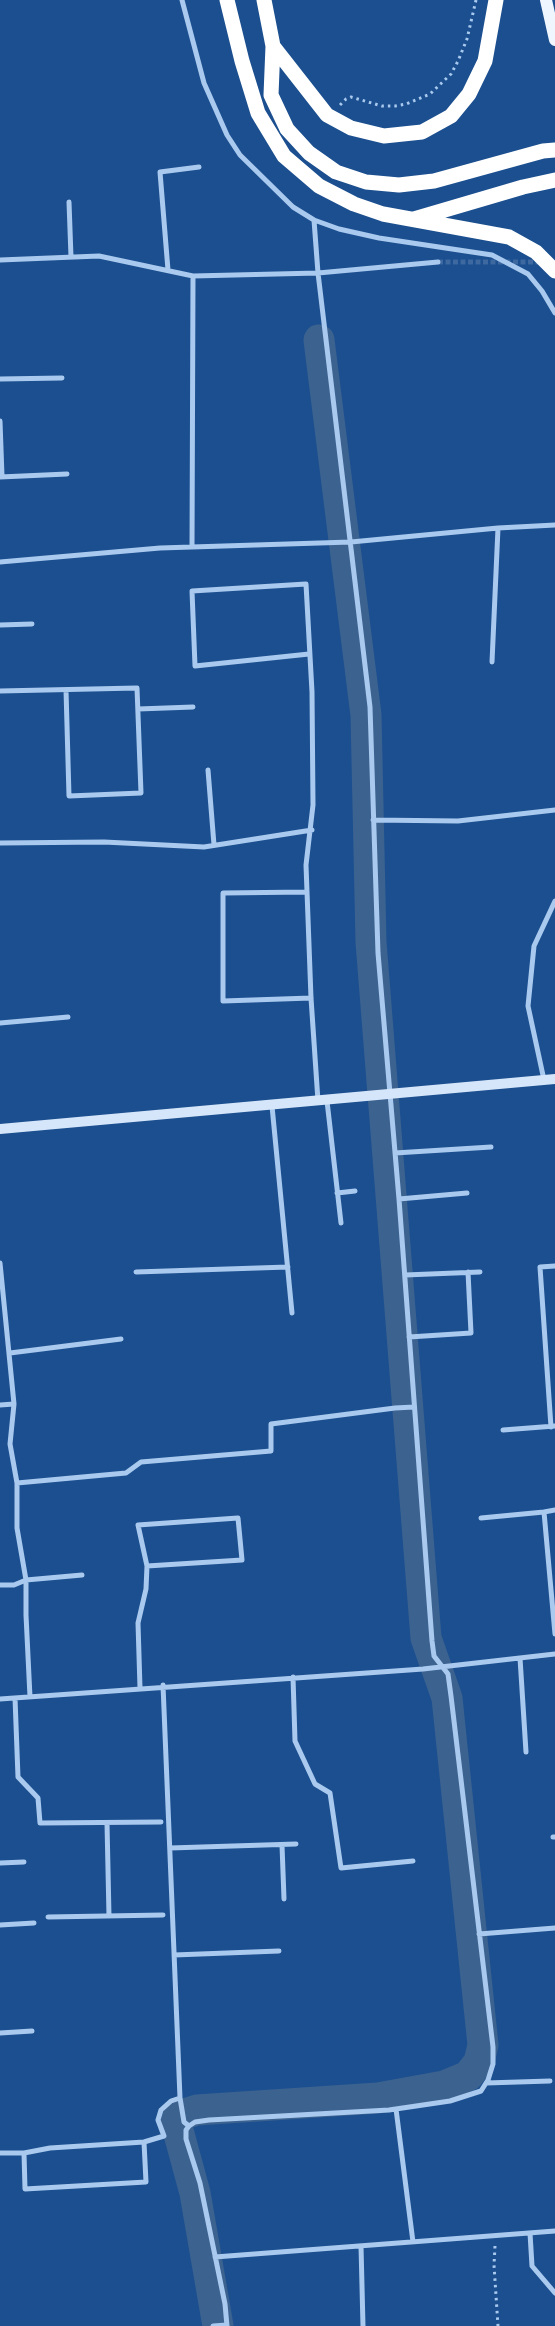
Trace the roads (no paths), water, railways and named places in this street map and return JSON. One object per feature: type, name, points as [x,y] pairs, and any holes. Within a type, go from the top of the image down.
[{"type":"highway","points":[[227,0],[258,113],[284,156],[320,186],[354,204],[410,220],[469,228],[509,237],[536,252],[555,271]]},
{"type":"highway","points":[[264,0],[272,46],[271,95],[287,129],[309,153],[336,172],[366,182],[399,185],[434,181],[549,151]]},
{"type":"highway","points":[[272,46],[327,116],[351,128],[384,136],[422,132],[450,116],[469,94],[485,61],[496,0]]},
{"type":"highway","points":[[410,220],[523,186],[555,180]]},
{"type":"main road","points":[[546,0],[555,40]]},
{"type":"street","points":[[182,0],[204,83],[228,135],[240,155],[293,208],[314,220],[339,229],[379,238],[492,255],[528,274],[542,290],[555,313]]},
{"type":"street","points":[[168,270],[160,172],[199,167]]},
{"type":"street","points":[[69,202],[72,257]]},
{"type":"street","points":[[213,2326],[227,2326],[225,2304],[200,2183],[186,2139],[186,2130],[189,2126],[196,2122],[208,2120],[322,2115],[396,2109],[467,2096],[481,2090],[486,2083],[492,2064],[492,2047],[448,1674],[434,1656],[432,1641],[399,1199],[395,1153],[385,1096],[370,707],[352,542],[318,273],[314,220]]},
{"type":"street","points":[[0,260],[99,256],[193,276],[318,273],[438,262]]},
{"type":"street","points":[[192,547],[193,276]]},
{"type":"street","points":[[0,379],[62,378]]},
{"type":"street","points":[[0,421],[1,476],[67,474]]},
{"type":"street","points":[[0,562],[192,547],[352,542],[498,528],[555,526]]},
{"type":"street","points":[[492,662],[498,528]]},
{"type":"street","points":[[310,654],[195,666],[192,591],[306,584],[310,654],[312,711],[312,830],[306,865],[311,998],[322,1101],[341,1223]]},
{"type":"street","points":[[0,624],[32,624]]},
{"type":"street","points":[[0,691],[137,688],[141,793],[69,796],[66,690]]},
{"type":"street","points":[[138,709],[193,707]]},
{"type":"street","points":[[208,770],[214,845]]},
{"type":"street","points":[[373,820],[458,821],[555,810]]},
{"type":"street","points":[[0,843],[104,842],[204,847],[312,830]]},
{"type":"street","points":[[307,892],[223,893],[223,1001],[311,998]]},
{"type":"street","points":[[0,1129],[550,1080],[528,1006],[534,946],[555,901]]},
{"type":"street","points":[[0,1023],[68,1017]]},
{"type":"street","points":[[272,1106],[292,1313]]},
{"type":"street","points":[[395,1153],[491,1146]]},
{"type":"street","points":[[337,1194],[355,1191]]},
{"type":"street","points":[[399,1199],[467,1193]]},
{"type":"street","points":[[0,1263],[3,1314],[10,1353],[14,1404],[10,1444],[17,1483],[17,1528],[26,1580],[30,1697]]},
{"type":"street","points":[[503,1430],[553,1427],[540,1268],[555,1266]]},
{"type":"street","points":[[136,1272],[288,1268]]},
{"type":"street","points":[[409,1337],[471,1333],[468,1272]]},
{"type":"street","points":[[405,1275],[480,1272]]},
{"type":"street","points":[[10,1353],[121,1339]]},
{"type":"street","points":[[0,1405],[14,1404]]},
{"type":"street","points":[[17,1483],[126,1473],[141,1462],[271,1451],[271,1424],[414,1407]]},
{"type":"street","points":[[480,1518],[555,1510]]},
{"type":"street","points":[[544,1512],[555,1634]]},
{"type":"street","points":[[140,1688],[138,1623],[146,1589],[147,1566],[138,1525],[238,1518],[242,1560],[147,1566]]},
{"type":"street","points":[[548,1562],[555,1562]]},
{"type":"street","points":[[0,1585],[14,1585],[26,1580],[82,1575]]},
{"type":"street","points":[[0,1698],[436,1667],[555,1654]]},
{"type":"street","points":[[520,1658],[526,1752]]},
{"type":"street","points":[[293,1677],[295,1741],[315,1784],[330,1793],[341,1868],[412,1860]]},
{"type":"street","points":[[162,1686],[180,2098],[184,2122],[189,2126]]},
{"type":"street","points":[[15,1698],[18,1777],[38,1798],[40,1823],[161,1822]]},
{"type":"street","points":[[107,1823],[109,1916]]},
{"type":"street","points":[[170,1848],[296,1844]]},
{"type":"street","points":[[282,1845],[284,1899]]},
{"type":"street","points":[[0,1864],[24,1862]]},
{"type":"street","points":[[48,1917],[163,1915]]},
{"type":"street","points":[[0,1925],[34,1923]]},
{"type":"street","points":[[479,1934],[555,1928]]},
{"type":"street","points":[[174,1955],[279,1951]]},
{"type":"street","points":[[0,2033],[32,2031]]},
{"type":"street","points":[[486,2083],[550,2081]]},
{"type":"street","points":[[0,2153],[24,2153],[50,2148],[144,2142],[164,2136],[158,2120],[161,2110],[171,2101],[180,2098]]},
{"type":"street","points":[[396,2109],[412,2242]]},
{"type":"street","points":[[24,2153],[26,2189],[146,2182],[144,2142]]},
{"type":"street","points":[[215,2257],[555,2231]]},
{"type":"street","points":[[530,2233],[532,2266],[555,2293]]},
{"type":"street","points":[[361,2246],[363,2326]]},
{"type":"waterway","points":[[218,2326],[195,2193],[176,2123],[178,2116],[197,2110],[378,2098],[444,2086],[468,2076],[479,2062],[483,2045],[447,1698],[426,1638],[371,942],[366,715],[319,340]]},
{"type":"tunnel","points":[[438,262],[540,262]]}]
